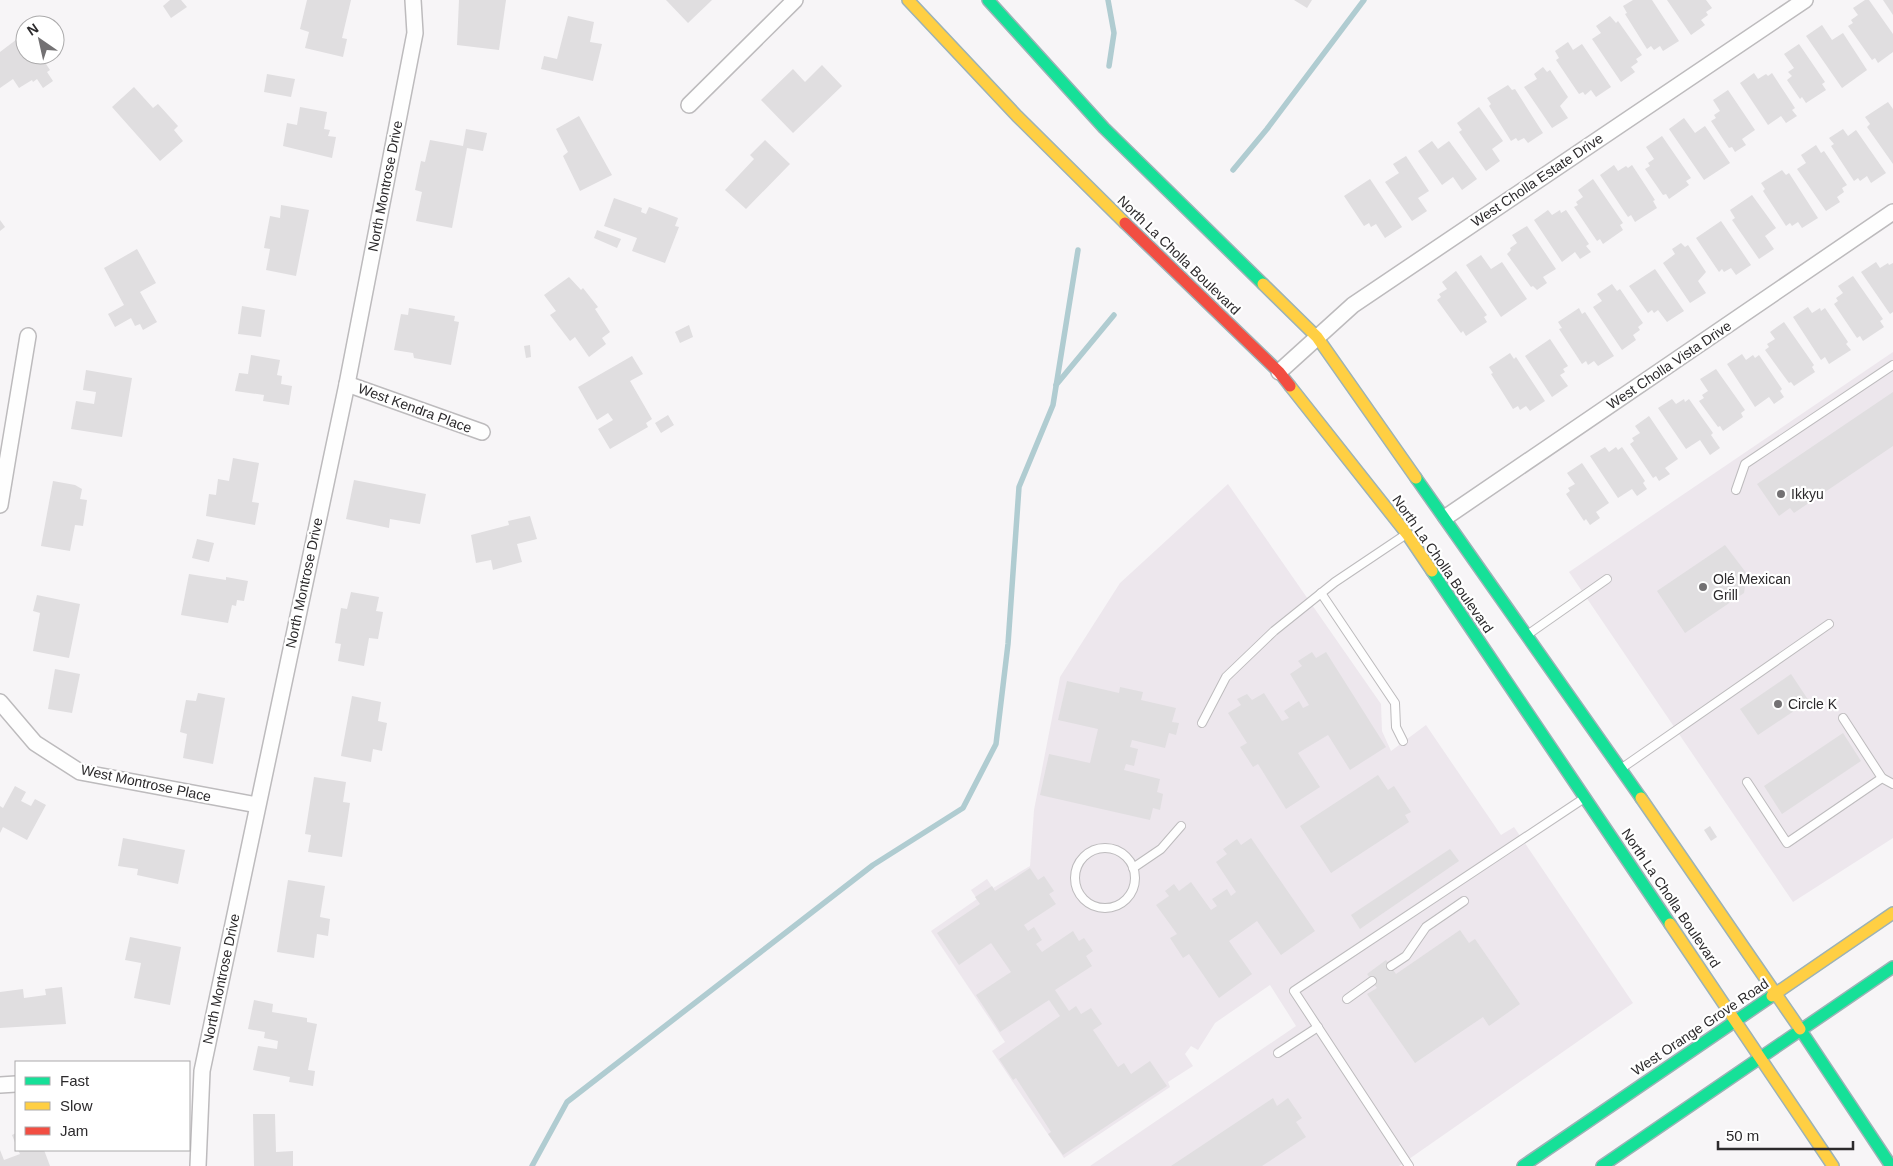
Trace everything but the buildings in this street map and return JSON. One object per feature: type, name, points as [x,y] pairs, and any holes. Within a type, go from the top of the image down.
[{"type":"main road","name":"North La Cholla Boulevard","points":[[908,0],[1080,178],[1279,372],[1407,534],[1833,1166]]},
{"type":"main road","name":"North La Cholla Boulevard","points":[[988,0],[1104,128],[1317,337],[1446,517],[1526,636],[1621,769],[1802,1031],[1891,1166]]},
{"type":"main road","name":"West Orange Grove Road","points":[[1523,1166],[1893,913]]},
{"type":"main road","points":[[1602,1166],[1762,1059],[1893,968]]},
{"type":"street","name":"North Montrose Drive","points":[[198,1166],[195,1071],[257,805],[347,384],[415,33],[414,0]]},
{"type":"street","points":[[689,105],[795,0]]},
{"type":"street","name":"West Cholla Estate Drive","points":[[1279,372],[1353,305],[1805,0]]},
{"type":"street","name":"West Cholla Vista Drive","points":[[1446,517],[1893,212]]},
{"type":"street","points":[[0,504],[28,336]]},
{"type":"street","name":"West Kendra Place","points":[[347,384],[482,432]]},
{"type":"street","name":"West Montrose Place","points":[[0,702],[35,743],[80,772],[257,805]]},
{"type":"street","points":[[0,1085],[15,1084]]},
{"type":"lane","points":[[1736,490],[1745,464],[1893,365]]},
{"type":"lane","points":[[1202,722],[1226,677],[1274,631],[1321,593],[1407,534]]},
{"type":"lane","points":[[1526,636],[1607,579]]},
{"type":"lane","points":[[1321,593],[1395,703],[1396,727],[1403,741]]},
{"type":"lane","points":[[1621,769],[1829,624]]},
{"type":"lane","points":[[1842,718],[1882,778],[1893,784]]},
{"type":"lane","points":[[1746,782],[1787,843],[1882,778]]},
{"type":"lane","points":[[1409,1166],[1294,991],[1584,798]]},
{"type":"lane","points":[[1133,868],[1161,849],[1181,826]]},
{"type":"lane","points":[[1113,849],[1122,853],[1133,868],[1135,878],[1133,888],[1120,904],[1100,908],[1082,898],[1077,889],[1076,870],[1086,854],[1095,850],[1113,849]]},
{"type":"lane","points":[[1391,966],[1406,956],[1426,927],[1464,901]]},
{"type":"lane","points":[[1347,999],[1372,981]]},
{"type":"lane","points":[[1278,1053],[1318,1027]]},
{"type":"shaded area","points":[[1893,352],[1893,838],[1793,902],[1569,572]]},
{"type":"shaded area","points":[[1228,484],[1381,704],[1382,731],[1391,751],[1426,725],[1501,835],[1514,827],[1633,1003],[1399,1166],[1090,1166],[1296,1026],[1270,985],[1215,1023],[1198,1050],[1191,1046],[1185,1054],[1193,1066],[1168,1082],[1170,1087],[1064,1158],[992,1051],[1005,1042],[931,931],[977,899],[971,890],[987,879],[993,888],[1030,866],[1034,810],[1060,677],[1120,583]]},
{"type":"waterway","points":[[1108,0],[1114,33],[1109,66]]},
{"type":"waterway","points":[[1233,170],[1267,129],[1364,0]]},
{"type":"waterway","points":[[532,1166],[567,1102],[873,865],[963,808],[996,744],[1008,644],[1019,487],[1053,405],[1078,250]]},
{"type":"waterway","points":[[1056,385],[1114,315]]},
{"type":"traffic: fast","points":[[988,0],[1104,128],[1263,284]]},
{"type":"traffic: fast","points":[[1416,478],[1641,798]]},
{"type":"traffic: fast","points":[[1432,571],[1670,924]]},
{"type":"traffic: fast","points":[[1602,1166],[1893,967]]},
{"type":"traffic: fast","points":[[1523,1166],[1772,996]]},
{"type":"traffic: fast","points":[[1800,1029],[1891,1166]]},
{"type":"traffic: slow","points":[[908,0],[1017,116],[1125,223]]},
{"type":"traffic: slow","points":[[1263,284],[1317,337],[1416,478]]},
{"type":"traffic: slow","points":[[1290,386],[1407,534],[1432,571]]},
{"type":"traffic: slow","points":[[1641,798],[1800,1029]]},
{"type":"traffic: slow","points":[[1772,996],[1893,913]]},
{"type":"traffic: slow","points":[[1670,924],[1833,1166]]},
{"type":"traffic: jam","points":[[1125,223],[1279,372],[1290,386]]},
{"type":"place","name":"Ikkyu","points":[[1781,494]]},
{"type":"place","name":"Olé Mexican Grill","points":[[1703,587]]},
{"type":"place","name":"Circle K","points":[[1778,704]]}]
